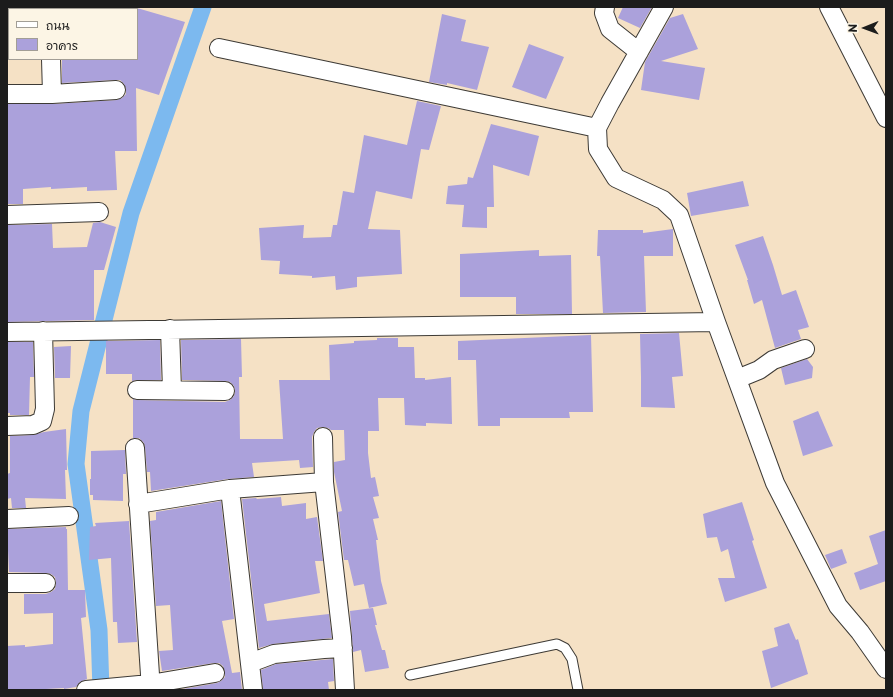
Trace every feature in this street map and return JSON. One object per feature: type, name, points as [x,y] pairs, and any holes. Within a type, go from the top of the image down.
[{"type":"street","points":[[605,7],[604,13],[610,29],[638,52]]},
{"type":"street","points":[[664,7],[597,128],[598,148],[616,178],[663,200],[679,215],[716,322],[775,483],[838,606],[860,632],[886,670]]},
{"type":"street","points":[[829,7],[886,118]]},
{"type":"street","points":[[219,48],[597,128]]},
{"type":"street","points":[[51,60],[52,94]]},
{"type":"street","points":[[7,94],[52,94],[116,90]]},
{"type":"street","points":[[7,215],[99,212]]},
{"type":"street","points":[[7,332],[716,322]]},
{"type":"street","points":[[170,329],[172,390]]},
{"type":"street","points":[[7,426],[33,425],[42,421],[45,409],[43,331]]},
{"type":"street","points":[[737,379],[759,370],[774,360],[805,349]]},
{"type":"street","points":[[137,390],[225,391]]},
{"type":"street","points":[[323,438],[324,482],[343,648],[345,690]]},
{"type":"street","points":[[134,448],[151,687]]},
{"type":"street","points":[[138,504],[230,490],[324,482]]},
{"type":"street","points":[[230,490],[253,690]]},
{"type":"street","points":[[7,519],[69,516]]},
{"type":"street","points":[[7,584],[46,583]]},
{"type":"street","points":[[250,663],[274,654],[343,648]]},
{"type":"street","points":[[86,690],[151,687],[215,673]]},
{"type":"lane","points":[[410,675],[557,644],[565,648],[572,659],[578,690]]},
{"type":"building","points":[[623,7],[652,7],[640,28],[618,18]]},
{"type":"building","points":[[138,8],[185,22],[159,95],[136,88],[137,151],[115,151],[117,190],[87,191],[87,187],[23,189],[23,204],[7,204],[7,104],[53,104],[117,100],[126,94],[124,84],[120,80],[62,83],[62,60],[138,60]]},
{"type":"building","points":[[442,14],[466,20],[461,41],[489,47],[477,90],[447,83],[447,85],[429,82]]},
{"type":"building","points":[[683,14],[698,49],[661,61],[705,68],[699,100],[641,90],[645,62],[670,18]]},
{"type":"building","points":[[529,44],[564,57],[546,99],[512,87]]},
{"type":"building","points":[[417,101],[441,106],[429,150],[421,149],[412,199],[376,191],[368,229],[400,230],[402,274],[357,277],[357,287],[336,290],[335,276],[312,278],[312,276],[279,274],[280,261],[261,260],[259,228],[304,225],[303,238],[331,237],[333,225],[337,225],[343,191],[354,193],[364,135],[407,145]]},
{"type":"building","points":[[491,124],[539,136],[529,176],[493,165],[494,207],[487,207],[487,228],[462,227],[464,205],[446,204],[448,186],[467,184],[468,177],[473,178]]},
{"type":"building","points":[[743,181],[749,206],[691,216],[687,193]]},
{"type":"building","points":[[100,222],[116,227],[104,270],[94,270],[94,320],[7,322],[7,225],[52,224],[53,248],[87,247],[93,223]]},
{"type":"building","points":[[673,229],[673,256],[644,256],[646,312],[603,313],[600,256],[597,256],[598,230],[643,230],[643,233]]},
{"type":"building","points":[[763,236],[782,295],[796,290],[809,327],[798,330],[801,339],[775,348],[762,300],[754,304],[748,280],[735,245]]},
{"type":"building","points":[[539,250],[539,256],[571,255],[572,314],[516,314],[516,297],[460,297],[460,254]]},
{"type":"building","points":[[679,333],[683,376],[672,377],[675,408],[641,407],[640,334]]},
{"type":"building","points":[[591,335],[593,412],[569,412],[570,418],[500,418],[500,426],[478,426],[476,360],[458,360],[458,341]]},
{"type":"building","points":[[377,338],[398,338],[398,347],[414,347],[415,378],[425,378],[425,380],[451,377],[452,424],[426,423],[426,426],[405,425],[404,398],[378,398],[379,431],[368,431],[368,453],[371,478],[375,477],[379,496],[373,497],[379,518],[373,519],[378,540],[376,540],[381,581],[387,604],[369,608],[364,584],[354,586],[348,560],[344,560],[338,512],[342,511],[334,472],[334,462],[345,460],[344,430],[331,430],[322,427],[317,428],[312,437],[313,467],[300,468],[299,460],[252,463],[254,477],[228,479],[151,491],[150,472],[147,472],[144,443],[139,438],[133,438],[133,399],[225,402],[234,396],[235,392],[234,386],[230,382],[226,381],[182,380],[181,340],[241,339],[242,377],[239,377],[240,439],[283,439],[279,380],[330,380],[329,345],[354,343],[354,341],[377,340]]},
{"type":"building","points":[[160,340],[161,380],[132,381],[132,374],[106,374],[106,341]]},
{"type":"building","points":[[7,342],[33,342],[34,377],[30,377],[29,415],[10,415],[10,413],[7,413]]},
{"type":"building","points":[[71,346],[70,378],[55,378],[54,347]]},
{"type":"building","points":[[807,359],[813,367],[812,378],[785,385],[781,368]]},
{"type":"building","points":[[818,411],[833,446],[803,456],[793,421]]},
{"type":"building","points":[[66,429],[66,499],[25,498],[26,508],[12,508],[11,498],[7,499],[7,474],[10,473],[10,436],[33,435]]},
{"type":"building","points":[[125,450],[126,474],[123,474],[123,501],[93,500],[93,495],[90,495],[91,451]]},
{"type":"building","points":[[281,497],[282,506],[306,503],[306,519],[317,517],[323,561],[315,561],[320,593],[264,604],[267,621],[329,614],[332,638],[273,644],[259,648],[242,499]]},
{"type":"building","points":[[221,501],[234,619],[222,621],[232,673],[240,672],[242,690],[177,690],[217,683],[225,677],[225,672],[223,666],[219,663],[162,671],[159,651],[173,650],[170,605],[156,606],[150,521],[156,520],[156,512]]},
{"type":"building","points":[[742,502],[754,540],[752,541],[767,588],[725,602],[718,578],[735,578],[728,549],[721,552],[717,537],[707,538],[703,514]]},
{"type":"building","points":[[129,521],[137,642],[118,643],[117,622],[113,622],[111,558],[89,560],[90,527],[96,526],[95,523]]},
{"type":"building","points":[[66,527],[68,590],[85,590],[86,617],[81,618],[87,679],[80,682],[76,687],[64,689],[7,690],[7,646],[25,645],[25,647],[53,644],[53,613],[24,614],[24,594],[46,594],[55,589],[56,583],[55,577],[51,574],[9,572],[7,529]]},
{"type":"building","points":[[886,530],[886,581],[860,590],[854,573],[878,564],[869,536]]},
{"type":"building","points":[[842,549],[847,563],[831,569],[825,555]]},
{"type":"building","points":[[373,608],[377,625],[375,625],[382,650],[385,650],[389,668],[365,672],[361,650],[353,652],[350,611]]},
{"type":"building","points":[[789,623],[796,640],[798,639],[808,674],[771,688],[762,651],[778,646],[774,628]]},
{"type":"building","points":[[333,659],[334,681],[328,682],[329,690],[263,690],[261,670],[276,664]]},
{"type":"waterway","points":[[101,690],[99,630],[76,464],[81,411],[131,213],[203,7]]}]
